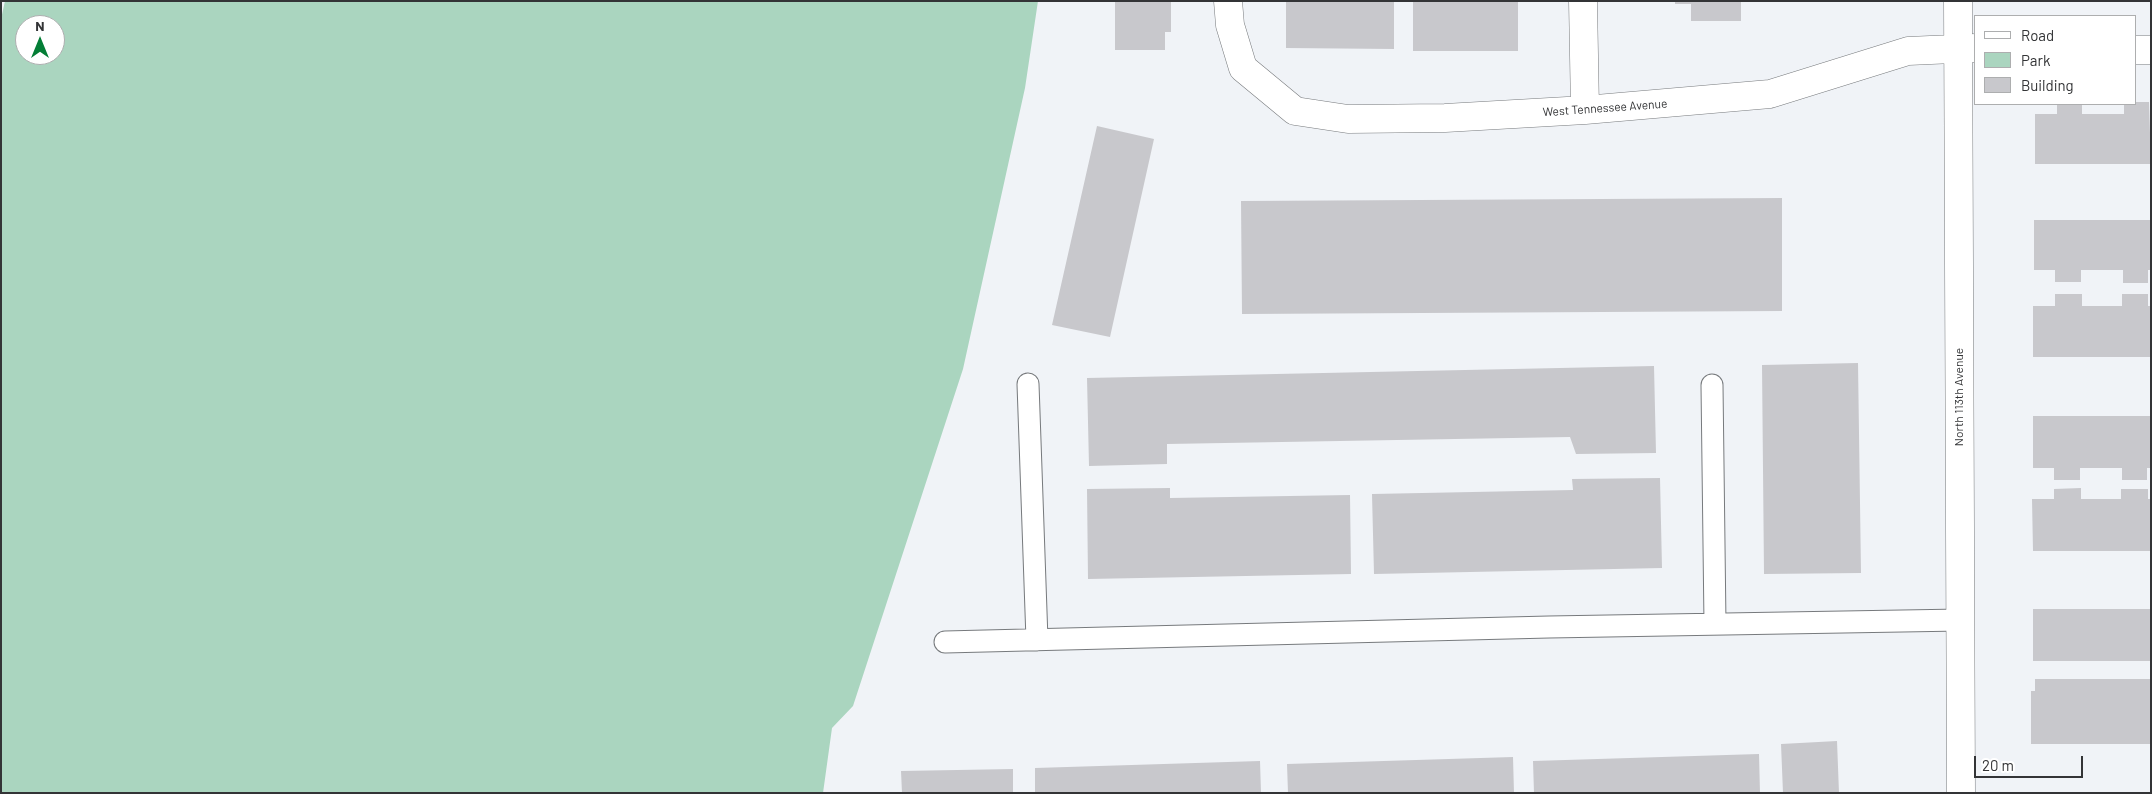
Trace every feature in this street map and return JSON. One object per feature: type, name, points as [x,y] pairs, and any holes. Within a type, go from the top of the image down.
[{"type":"street","name":"West Tennessee Avenue","points":[[1228,1],[1230,25],[1243,68],[1295,111],[1348,119],[1444,118],[1585,110],[1770,94],[1908,51],[1967,48]]},
{"type":"street","points":[[1583,1],[1585,110]]},
{"type":"street","name":"North 113th Avenue","points":[[1958,1],[1967,48],[1961,793]]},
{"type":"street","points":[[2137,50],[2151,50]]},
{"type":"lane","points":[[1028,384],[1037,640]]},
{"type":"lane","points":[[1712,385],[1715,624]]},
{"type":"lane","points":[[945,642],[1961,620]]},
{"type":"green space","points":[[5,1],[1038,1],[1025,88],[963,369],[853,706],[832,728],[823,793],[1,793],[1,19]]},
{"type":"building","points":[[1115,1],[1171,1],[1171,32],[1165,32],[1165,50],[1115,50]]},
{"type":"building","points":[[1286,1],[1394,1],[1394,49],[1286,48]]},
{"type":"building","points":[[1413,1],[1518,1],[1518,51],[1413,51]]},
{"type":"building","points":[[1675,1],[1741,1],[1741,21],[1691,21],[1691,4],[1675,4]]},
{"type":"building","points":[[2137,102],[2149,102],[2151,164],[2035,164],[2035,114],[2057,114],[2057,105],[2082,105],[2082,114],[2124,114],[2124,105],[2137,105]]},
{"type":"building","points":[[1097,126],[1154,139],[1110,337],[1052,325]]},
{"type":"building","points":[[1782,198],[1782,311],[1242,314],[1241,201]]},
{"type":"building","points":[[2034,220],[2151,220],[2151,270],[2148,270],[2148,283],[2123,283],[2123,270],[2081,270],[2081,282],[2055,282],[2055,270],[2034,270]]},
{"type":"building","points":[[2055,294],[2082,294],[2082,306],[2122,306],[2122,294],[2148,294],[2148,306],[2151,306],[2151,357],[2033,357],[2033,306],[2055,306]]},
{"type":"building","points":[[1858,363],[1861,573],[1764,574],[1762,365]]},
{"type":"building","points":[[1654,366],[1656,453],[1576,454],[1570,437],[1167,444],[1167,464],[1089,466],[1087,378]]},
{"type":"building","points":[[2033,416],[2151,416],[2151,468],[2147,468],[2147,480],[2122,480],[2122,468],[2080,468],[2080,480],[2054,480],[2054,468],[2033,468]]},
{"type":"building","points":[[1660,478],[1662,568],[1374,574],[1372,494],[1573,490],[1572,479]]},
{"type":"building","points":[[1170,488],[1170,498],[1350,495],[1351,574],[1088,579],[1087,489]]},
{"type":"building","points":[[2081,488],[2081,499],[2121,499],[2121,489],[2148,489],[2148,499],[2151,499],[2151,551],[2033,551],[2032,499],[2054,499],[2054,489]]},
{"type":"building","points":[[2033,609],[2151,609],[2151,661],[2033,661]]},
{"type":"building","points":[[2035,679],[2151,679],[2151,744],[2031,744],[2031,691],[2035,691]]},
{"type":"building","points":[[1837,741],[1839,793],[1783,793],[1781,744]]},
{"type":"building","points":[[1759,754],[1760,793],[1534,793],[1533,761]]},
{"type":"building","points":[[1513,757],[1514,793],[1288,793],[1287,764]]},
{"type":"building","points":[[1260,761],[1261,793],[1035,793],[1035,768]]},
{"type":"building","points":[[1013,769],[1013,793],[902,793],[901,771]]}]
